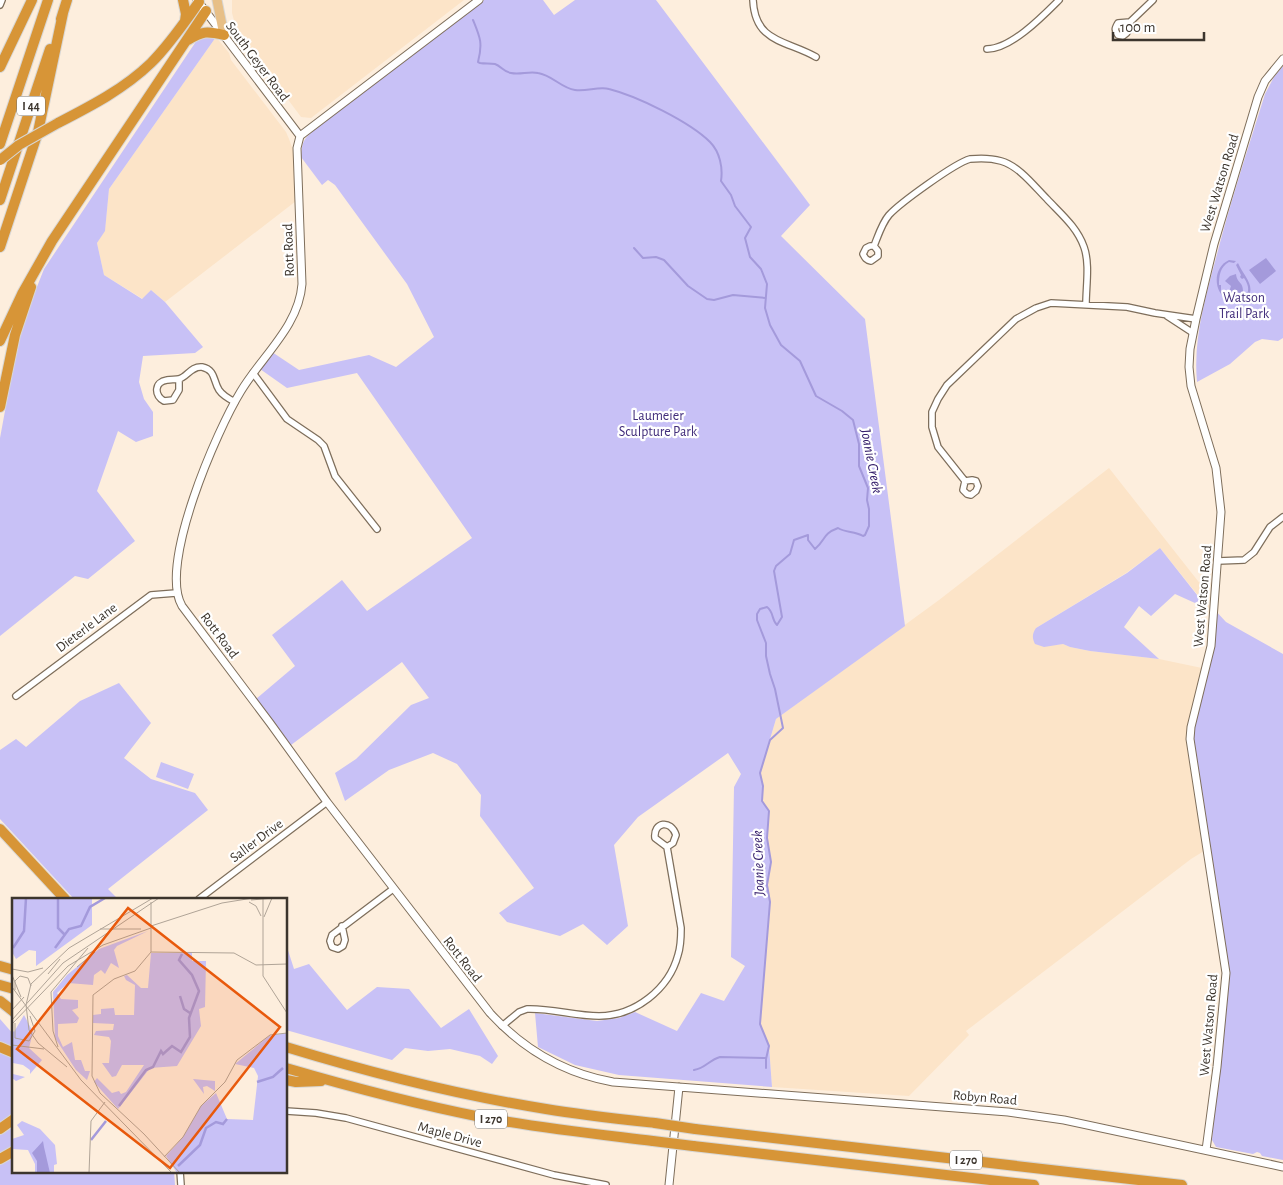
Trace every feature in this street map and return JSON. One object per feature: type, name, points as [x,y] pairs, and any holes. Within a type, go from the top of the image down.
[{"type":"highway","points":[[0,67],[32,0]]},
{"type":"highway","name":"I 44","points":[[0,144],[48,0]]},
{"type":"highway","name":"I 44","points":[[0,200],[67,0]]},
{"type":"highway","points":[[184,0],[185,22]]},
{"type":"highway","points":[[0,160],[19,145],[97,103],[134,78],[166,46],[185,22],[198,1]]},
{"type":"highway","points":[[0,341],[22,294],[71,211],[206,11]]},
{"type":"highway","points":[[0,247],[38,132],[63,13]]},
{"type":"highway","points":[[185,42],[198,34],[207,32],[224,35]]},
{"type":"highway","points":[[0,407],[15,335],[36,270]]},
{"type":"highway","points":[[0,829],[64,898]]},
{"type":"highway","points":[[0,1001],[12,1010]]},
{"type":"highway","points":[[0,1047],[12,1052]]},
{"type":"highway","name":"I 270","points":[[288,1048],[385,1075],[546,1109],[695,1129],[1182,1185]]},
{"type":"highway","name":"I 270","points":[[288,1069],[410,1102],[482,1117],[549,1128],[1034,1185]]},
{"type":"highway","points":[[288,1080],[332,1081]]},
{"type":"highway","points":[[0,1129],[12,1120]]},
{"type":"highway","points":[[0,1159],[12,1152]]},
{"type":"main road","points":[[206,11],[215,0]]},
{"type":"main road","points":[[215,0],[224,35]]},
{"type":"street","points":[[0,5],[2,0]]},
{"type":"street","points":[[300,136],[479,0]]},
{"type":"street","points":[[753,0],[755,18],[760,27],[770,37],[800,48],[816,57]]},
{"type":"street","points":[[987,49],[1002,46],[1014,39],[1059,0]]},
{"type":"street","points":[[1130,22],[1153,0]]},
{"type":"street","name":"South Geyer Road","points":[[198,1],[300,136]]},
{"type":"street","name":"West Watson Road","points":[[1206,1150],[1217,1067],[1226,973],[1190,739],[1192,722],[1211,646],[1221,512],[1219,485],[1212,453],[1191,386],[1190,358],[1193,332],[1223,212],[1258,97],[1265,82],[1283,59]]},
{"type":"street","name":"Rott Road","points":[[300,136],[297,148],[301,296],[296,312],[289,324],[235,402],[212,450],[184,525],[176,576],[176,593],[182,606],[327,802],[468,986],[513,1037],[540,1056],[582,1075],[613,1082],[679,1087]]},
{"type":"street","points":[[874,246],[890,214],[954,166],[970,160],[986,158],[1001,161],[1026,178],[1073,226],[1080,236],[1085,249],[1087,264],[1086,304]]},
{"type":"street","points":[[965,481],[942,454],[936,441],[931,420],[932,412],[947,385],[1028,311],[1051,303],[1086,304],[1127,307],[1196,319]]},
{"type":"street","points":[[1166,314],[1193,332]]},
{"type":"street","points":[[179,379],[179,390],[174,400],[164,401],[159,398],[156,394],[158,385],[165,380],[179,379],[193,369],[200,367],[210,370],[215,377],[218,390],[235,402]]},
{"type":"street","points":[[253,374],[286,419],[324,446],[335,476],[377,529]]},
{"type":"street","points":[[1218,561],[1244,560],[1254,552],[1270,527],[1283,517]]},
{"type":"street","name":"Dieterle Lane","points":[[16,696],[139,602],[151,595],[176,593]]},
{"type":"street","name":"Saller Drive","points":[[200,898],[327,802]]},
{"type":"street","points":[[502,1026],[519,1012],[527,1009],[602,1016],[624,1012],[641,1004],[659,990],[673,968],[679,954],[681,941],[681,928],[667,847]]},
{"type":"street","points":[[342,926],[394,889]]},
{"type":"street","points":[[668,1185],[679,1087]]},
{"type":"street","name":"Robyn Road","points":[[679,1087],[1008,1112],[1064,1120],[1283,1167]]},
{"type":"street","name":"Maple Drive","points":[[288,1111],[346,1118],[554,1176],[606,1185]]},
{"type":"street","points":[[180,1172],[181,1185]]},
{"type":"shaded area","points":[[232,0],[464,0],[311,118],[301,117],[237,31],[232,13]]},
{"type":"shaded area","points":[[216,37],[229,53],[231,60],[286,132],[293,150],[296,201],[165,302],[151,290],[143,299],[104,275],[97,243],[105,230],[109,189]]},
{"type":"shaded area","points":[[1266,258],[1276,271],[1260,284],[1249,270]]},
{"type":"shaded area","points":[[1229,260],[1236,261],[1234,263],[1229,262],[1222,269],[1219,282],[1221,291],[1232,299],[1242,298],[1246,295],[1248,285],[1244,278],[1240,277],[1241,275],[1236,265],[1238,263],[1250,287],[1250,292],[1244,301],[1234,302],[1227,299],[1221,294],[1218,287],[1218,272],[1222,265]]},
{"type":"shaded area","points":[[1236,274],[1243,290],[1243,294],[1238,296],[1229,292],[1231,286],[1225,281],[1230,276]]},
{"type":"shaded area","points":[[1109,468],[1209,595],[1209,609],[1160,548],[1126,573],[1036,628],[1054,645],[1063,644],[1090,651],[1159,659],[1202,668],[1189,721],[1187,748],[1204,851],[966,1031],[969,1035],[909,1096],[772,1087],[769,1046],[760,1024],[770,902],[767,885],[771,862],[767,838],[769,811],[762,801],[763,786],[760,773],[776,719],[939,600]]},
{"type":"green space","name":"Laumeier Sculpture Park","points":[[484,0],[543,0],[554,15],[575,0],[656,0],[810,205],[781,236],[865,319],[905,626],[776,719],[760,773],[763,786],[762,801],[769,811],[767,838],[771,862],[767,885],[770,902],[760,1024],[769,1046],[772,1087],[619,1075],[575,1065],[538,1047],[535,1013],[597,1021],[619,1018],[635,1012],[677,1031],[701,993],[724,1001],[745,966],[731,957],[734,787],[741,774],[728,753],[638,817],[614,845],[628,926],[607,945],[583,924],[560,936],[507,922],[499,913],[534,888],[480,816],[481,795],[457,764],[433,753],[389,770],[345,801],[335,773],[356,759],[411,705],[429,698],[402,662],[291,745],[256,699],[295,666],[272,635],[342,580],[367,611],[472,538],[357,373],[287,388],[260,369],[272,352],[299,370],[369,355],[396,367],[434,337],[407,284],[335,185],[328,180],[322,185],[301,157],[302,147],[306,137],[313,131]]},
{"type":"green space","points":[[202,36],[216,37],[109,189],[105,231],[97,243],[104,275],[142,299],[151,290],[165,302],[203,347],[195,353],[143,356],[139,382],[144,399],[153,412],[153,436],[136,442],[118,431],[97,491],[135,541],[88,579],[75,576],[0,636],[0,438],[20,330],[44,269],[197,40]]},
{"type":"green space","name":"Watson Trail Park","points":[[1283,66],[1283,338],[1278,341],[1262,339],[1255,342],[1230,364],[1197,382],[1198,335],[1221,237],[1265,94],[1274,77]]},
{"type":"green space","points":[[1160,548],[1201,600],[1195,603],[1175,594],[1151,616],[1139,606],[1124,627],[1159,659],[1090,651],[1063,644],[1044,647],[1035,644],[1033,636],[1036,628],[1127,573]]},
{"type":"green space","points":[[1214,609],[1226,622],[1283,654],[1283,1160],[1262,1156],[1257,1152],[1253,1154],[1216,1147],[1212,1140],[1226,973],[1190,747]]},
{"type":"green space","points":[[119,683],[151,723],[124,758],[151,779],[195,793],[208,810],[108,889],[117,898],[73,898],[0,819],[0,750],[16,739],[26,747],[80,701]]},
{"type":"green space","points":[[161,762],[194,774],[188,789],[156,777]]},
{"type":"green space","points":[[288,950],[294,969],[309,964],[347,1010],[377,987],[409,989],[441,1028],[469,1009],[498,1056],[492,1064],[480,1056],[450,1049],[428,1051],[405,1048],[392,1060],[288,1031]]},
{"type":"green space","points":[[0,1019],[12,1033],[12,1172],[174,1172],[175,1185],[0,1185]]},
{"type":"waterway","name":"Joanie Creek","points":[[473,20],[480,40],[478,62],[495,64],[511,73],[543,74],[570,89],[605,88],[621,92],[677,118],[710,142],[720,160],[721,181],[731,195],[735,206],[751,227],[745,238],[750,257],[761,269],[767,284],[765,308],[770,325],[781,345],[800,361],[816,396],[842,411],[853,420],[859,444],[859,466],[868,488],[869,526],[865,535],[838,528],[827,535],[815,549],[808,540],[808,535],[794,540],[790,554],[776,566],[774,571],[782,617],[777,625],[771,611],[767,607],[760,609],[757,614],[757,620],[766,643],[766,656],[783,728],[770,740],[760,773],[763,786],[762,801],[769,811],[767,838],[771,862],[767,885],[770,902],[760,1024],[769,1046],[766,1068]]},
{"type":"waterway","points":[[634,248],[643,258],[656,257],[664,260],[688,286],[707,299],[714,300],[733,295],[766,298]]},
{"type":"waterway","points":[[694,1070],[702,1068],[720,1057],[765,1058]]}]
